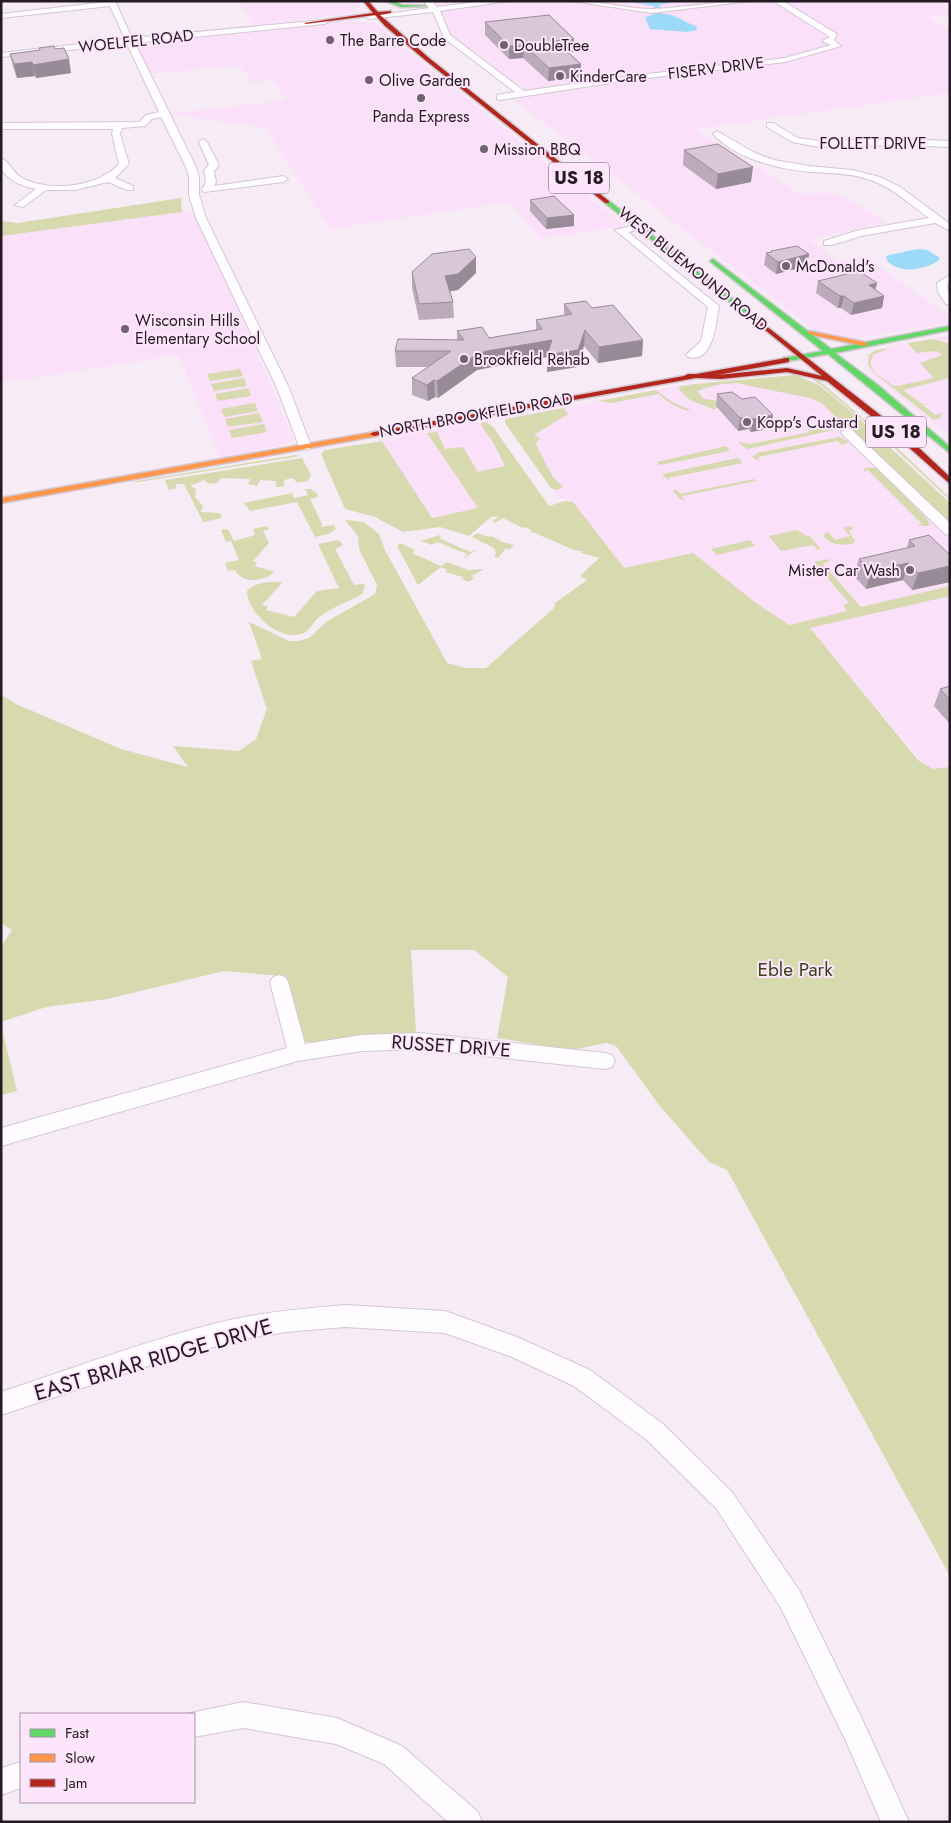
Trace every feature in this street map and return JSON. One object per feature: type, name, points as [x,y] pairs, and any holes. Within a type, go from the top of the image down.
[{"type":"main road","points":[[306,23],[401,6],[430,7]]},
{"type":"main road","points":[[347,15],[382,10],[409,24],[416,15],[430,7]]},
{"type":"main road","points":[[331,21],[365,20],[382,10]]},
{"type":"main road","points":[[382,10],[423,47],[447,61]]},
{"type":"main road","name":"WEST BLUEMOUND ROAD","points":[[382,10],[466,90],[619,210],[644,222],[657,241],[898,434],[947,478]]},
{"type":"main road","points":[[466,90],[487,96],[496,94],[516,109]]},
{"type":"main road","points":[[514,128],[527,129],[585,169]]},
{"type":"main road","points":[[657,241],[688,258],[725,283],[800,342],[829,351]]},
{"type":"main road","name":"WEST BLUEMOUND ROAD","points":[[704,254],[829,351],[950,451]]},
{"type":"main road","points":[[795,325],[823,337],[864,344]]},
{"type":"main road","name":"NORTH BROOKFIELD ROAD","points":[[1,500],[729,370],[950,328]]},
{"type":"main road","points":[[729,370],[766,356],[770,352],[771,331]]},
{"type":"main road","points":[[857,374],[862,359],[877,342]]},
{"type":"main road","points":[[802,356],[815,358],[832,366],[950,464]]},
{"type":"main road","points":[[688,376],[721,377],[767,371],[798,371],[839,386]]},
{"type":"street","points":[[430,7],[470,1]]},
{"type":"street","points":[[382,10],[504,1]]},
{"type":"street","points":[[576,1],[665,11],[746,1]]},
{"type":"street","name":"FISERV DRIVE","points":[[496,94],[524,94],[630,78],[784,60],[837,46],[830,37],[777,1]]},
{"type":"street","points":[[1,16],[112,3],[164,114],[191,166],[194,177],[193,192],[200,216],[228,270],[283,388],[305,446]]},
{"type":"street","points":[[430,7],[447,36],[524,94]]},
{"type":"street","name":"WOELFEL ROAD","points":[[1,55],[270,26],[347,15]]},
{"type":"street","name":"WOELFEL ROAD","points":[[270,26],[331,21]]},
{"type":"street","points":[[142,124],[149,117],[164,114]]},
{"type":"street","points":[[93,126],[98,115]]},
{"type":"street","points":[[2,120],[93,126],[142,124],[156,129],[171,128]]},
{"type":"street","name":"FOLLETT DRIVE","points":[[770,125],[795,140],[819,144],[903,142],[950,144]]},
{"type":"street","points":[[1,161],[19,181],[43,188],[78,187],[108,178],[120,170],[124,164],[116,134],[118,126]]},
{"type":"street","points":[[717,134],[749,155],[774,163],[849,172],[877,178],[899,191],[950,228]]},
{"type":"street","points":[[203,142],[214,165],[209,170],[212,182],[207,190]]},
{"type":"street","points":[[108,178],[130,188]]},
{"type":"street","points":[[193,192],[283,179]]},
{"type":"street","points":[[20,205],[43,188]]},
{"type":"street","points":[[828,243],[859,233],[937,220]]},
{"type":"street","points":[[644,222],[620,230],[714,306],[704,349],[692,355]]},
{"type":"street","points":[[950,278],[942,283],[950,302]]},
{"type":"street","points":[[847,432],[950,531]]},
{"type":"street","points":[[279,982],[298,1053]]},
{"type":"street","name":"RUSSET DRIVE","points":[[1,1137],[298,1053],[362,1043],[420,1040],[605,1061]]},
{"type":"street","name":"EAST BRIAR RIDGE DRIVE","points":[[1,1404],[238,1329],[286,1321],[345,1316],[444,1322],[517,1348],[582,1378],[655,1432],[724,1500],[790,1599],[854,1730],[895,1822]]},
{"type":"street","points":[[195,1724],[243,1715],[337,1731],[393,1755],[429,1785],[468,1822]]},
{"type":"street","points":[[1,1782],[20,1775]]},
{"type":"shaded area","points":[[238,1],[357,1],[360,7],[356,11],[347,14],[255,26]]},
{"type":"shaded area","points":[[431,1],[950,1],[950,14],[928,17],[950,30],[950,93],[695,129],[800,194],[837,193],[887,222],[809,240],[838,262],[866,257],[950,317],[950,323],[854,339],[818,332],[514,100],[515,98],[532,96],[450,34],[442,12]]},
{"type":"shaded area","points":[[355,21],[377,24],[399,44],[625,226],[541,239],[509,202],[330,229],[266,128],[169,114],[286,100],[273,80],[252,83],[240,65],[150,74],[139,49],[141,43],[158,40],[279,26]]},
{"type":"shaded area","name":"Wisconsin Hills Elementary School","points":[[194,210],[237,303],[294,440],[286,444],[220,458],[179,355],[1,383],[1,236]]},
{"type":"shaded area","points":[[950,335],[950,437],[874,376],[867,367],[865,359],[869,354],[880,349]]},
{"type":"shaded area","points":[[733,380],[823,399],[950,520],[950,767],[931,772],[806,624],[782,628],[626,573],[573,503],[558,497],[504,419],[677,386]]},
{"type":"shaded area","points":[[481,422],[538,506],[432,528],[380,440]]},
{"type":"green space","points":[[181,198],[182,212],[1,236],[1,221],[18,223]]},
{"type":"green space","points":[[934,339],[950,344],[950,378],[903,390],[922,404],[929,404],[923,405],[935,415],[942,413],[940,418],[934,420],[874,373],[868,364],[869,356],[867,356],[876,350],[889,348],[873,355],[870,363],[874,372],[892,385],[898,386],[934,378],[920,363],[942,355],[937,351],[916,353],[908,343]]},
{"type":"green space","points":[[240,369],[243,376],[210,381],[207,374]]},
{"type":"green space","points":[[795,375],[819,385],[853,413],[950,503],[950,524],[821,403],[809,398],[736,383],[716,385],[697,391],[704,399],[720,401],[715,410],[690,400],[678,389],[681,386],[695,384]]},
{"type":"green space","points":[[808,376],[813,377],[824,385],[893,444],[950,500],[877,432]]},
{"type":"green space","points":[[244,378],[247,386],[214,391],[211,384]]},
{"type":"green space","points":[[248,388],[251,396],[218,401],[215,394]]},
{"type":"green space","points":[[656,390],[672,402],[692,411],[674,406],[659,394],[611,403],[598,401]]},
{"type":"green space","points":[[255,403],[258,411],[224,417],[221,409]]},
{"type":"green space","points":[[564,408],[568,414],[534,435],[541,439],[537,441],[536,445],[553,477],[563,487],[556,490],[551,488],[505,423],[505,419]]},
{"type":"green space","points":[[259,413],[263,422],[228,427],[225,419]]},
{"type":"green space","name":"Eble Park","points":[[486,422],[493,427],[549,506],[565,501],[573,502],[624,568],[693,553],[756,603],[789,625],[847,611],[843,605],[849,603],[814,562],[828,559],[829,561],[823,564],[861,607],[950,586],[950,596],[810,628],[918,760],[933,769],[950,767],[950,1576],[727,1170],[709,1162],[659,1105],[616,1046],[606,1043],[571,1050],[497,1038],[508,977],[474,950],[411,950],[416,1033],[354,1036],[313,1043],[303,1041],[281,976],[224,971],[107,999],[46,1007],[1,1022],[1,946],[12,930],[1,923],[1,695],[16,704],[121,749],[188,767],[173,746],[239,751],[256,739],[267,709],[251,661],[262,659],[249,622],[289,641],[298,641],[309,638],[326,622],[375,594],[377,585],[359,549],[358,536],[345,520],[363,522],[379,534],[385,550],[447,663],[466,668],[486,668],[554,608],[555,603],[587,580],[580,576],[599,558],[581,553],[582,551],[574,550],[503,518],[494,523],[492,522],[499,516],[491,517],[469,536],[440,527],[403,532],[375,517],[345,509],[321,454],[325,450],[382,441],[432,518],[478,508],[427,433],[437,432],[445,449],[463,447],[478,472],[505,466],[494,444],[481,425],[481,423]]},
{"type":"green space","points":[[264,424],[267,432],[232,438],[229,430]]},
{"type":"green space","points":[[822,425],[830,426],[834,430],[747,449],[738,442],[751,444],[810,432],[807,428]]},
{"type":"green space","points":[[839,437],[849,442],[842,445],[837,441],[758,457],[760,462],[752,457],[757,453]]},
{"type":"green space","points":[[726,446],[730,451],[660,465],[657,462]]},
{"type":"green space","points":[[296,455],[300,456],[133,483],[137,481]]},
{"type":"green space","points":[[302,458],[311,475],[308,481],[297,483],[293,478],[284,480],[284,486],[276,487],[276,481],[260,480],[257,486],[248,484],[250,479],[221,478],[217,483],[209,484],[204,480],[190,486],[196,489],[195,497],[203,506],[201,512],[220,513],[222,518],[203,522],[184,484],[175,484],[177,488],[169,490],[165,480]]},
{"type":"green space","points":[[738,458],[743,463],[668,478],[671,483],[662,474]]},
{"type":"green space","points":[[865,468],[877,468],[926,518],[930,525],[918,526],[922,524],[868,470],[863,472]]},
{"type":"green space","points":[[754,479],[756,481],[682,496],[685,501],[680,499],[673,491],[676,489],[680,494]]},
{"type":"green space","points":[[305,489],[311,489],[318,494],[317,497],[310,499],[322,524],[321,527],[334,525],[336,529],[328,534],[315,537],[297,502],[250,511],[244,503],[292,493],[294,498],[308,495]]},
{"type":"green space","points":[[267,526],[269,529],[263,531],[269,543],[253,561],[257,563],[255,566],[275,572],[265,578],[248,580],[239,575],[235,570],[228,571],[225,563],[239,560],[231,541],[226,542],[221,530],[228,529],[234,541],[255,535],[253,529]]},
{"type":"green space","points":[[851,526],[853,528],[849,531],[855,541],[854,543],[845,545],[833,543],[823,535],[828,532],[835,540],[850,536],[843,528]]},
{"type":"green space","points":[[796,530],[810,537],[821,549],[818,550],[813,545],[781,551],[769,536]]},
{"type":"green space","points":[[477,533],[514,545],[509,550],[506,548],[498,558],[494,556],[496,553],[494,548],[472,537]]},
{"type":"green space","points":[[440,535],[441,539],[470,552],[476,550],[463,559],[467,554],[437,542],[432,545],[421,541]]},
{"type":"green space","points":[[339,540],[343,545],[335,549],[354,585],[364,584],[362,594],[323,614],[301,634],[283,633],[266,624],[253,608],[247,591],[263,583],[282,583],[262,605],[268,607],[266,610],[294,617],[317,591],[339,588],[318,544]]},
{"type":"green space","points":[[750,540],[755,546],[717,555],[711,549]]},
{"type":"green space","points":[[400,543],[415,550],[412,553],[441,566],[447,562],[468,570],[484,569],[471,576],[474,578],[469,582],[462,579],[463,577],[445,572],[447,570],[441,567],[418,585],[397,546]]},
{"type":"green space","points":[[1,1025],[17,1091],[1,1095]]},
{"type":"water","points":[[623,1],[680,1],[659,5],[662,14],[676,17],[696,26],[697,30],[687,32],[650,29],[645,17],[655,14],[654,6]]},
{"type":"water","points":[[917,249],[927,250],[940,258],[926,267],[906,269],[894,266],[888,262],[886,257],[889,255]]},
{"type":"building","points":[[549,15],[574,39],[555,41],[581,64],[549,68],[524,45],[509,46],[485,22]]},
{"type":"building","points":[[54,46],[55,49],[64,48],[69,59],[33,65],[32,62],[14,64],[10,54],[40,50],[39,48]]},
{"type":"building","points":[[718,144],[753,167],[718,174],[684,150]]},
{"type":"building","points":[[554,196],[574,215],[547,218],[530,200]]},
{"type":"building","points":[[797,246],[809,254],[778,262],[766,253],[771,251]]},
{"type":"building","points":[[469,249],[476,257],[458,274],[445,276],[453,302],[419,304],[412,272],[432,254]]},
{"type":"building","points":[[859,271],[877,283],[869,285],[884,296],[854,303],[818,281]]},
{"type":"building","points":[[586,301],[592,308],[613,305],[643,340],[599,347],[585,330],[578,350],[547,355],[552,340],[487,351],[477,354],[437,381],[434,380],[427,385],[412,378],[451,351],[395,351],[398,339],[464,340],[457,331],[482,327],[489,338],[542,329],[536,320],[572,314],[564,304]]},
{"type":"building","points":[[732,392],[742,399],[755,397],[773,415],[753,419],[750,417],[740,418],[717,394]]},
{"type":"building","points":[[929,535],[950,555],[950,566],[918,573],[908,563],[871,571],[859,559],[915,546],[909,540]]},
{"type":"building","points":[[950,686],[950,700],[940,689]]},
{"type":"traffic: fast","points":[[388,1],[401,6],[429,6]]},
{"type":"traffic: fast","points":[[607,202],[756,320]]},
{"type":"traffic: fast","points":[[713,261],[876,388],[950,451]]},
{"type":"traffic: fast","points":[[786,360],[950,328]]},
{"type":"traffic: slow","points":[[812,333],[864,344]]},
{"type":"traffic: slow","points":[[1,501],[374,434]]},
{"type":"traffic: jam","points":[[365,1],[387,25],[427,59],[607,202]]},
{"type":"traffic: jam","points":[[306,23],[389,12]]},
{"type":"traffic: jam","points":[[756,320],[899,434],[950,482]]},
{"type":"traffic: jam","points":[[374,434],[786,360]]},
{"type":"traffic: jam","points":[[688,376],[721,377],[787,370],[825,379]]},
{"type":"place","name":"The Barre Code","points":[[330,40]]},
{"type":"place","name":"DoubleTree","points":[[504,45]]},
{"type":"place","name":"KinderCare","points":[[560,76]]},
{"type":"place","name":"Olive Garden","points":[[369,80]]},
{"type":"place","name":"Panda Express","points":[[421,98]]},
{"type":"place","name":"Mission BBQ","points":[[484,149]]},
{"type":"place","name":"McDonald's","points":[[786,266]]},
{"type":"place","name":"Wisconsin Hills Elementary School","points":[[125,329]]},
{"type":"place","name":"Brookfield Rehab","points":[[464,359]]},
{"type":"place","name":"Kopp's Custard","points":[[747,422]]},
{"type":"place","name":"Mister Car Wash","points":[[910,570]]}]
